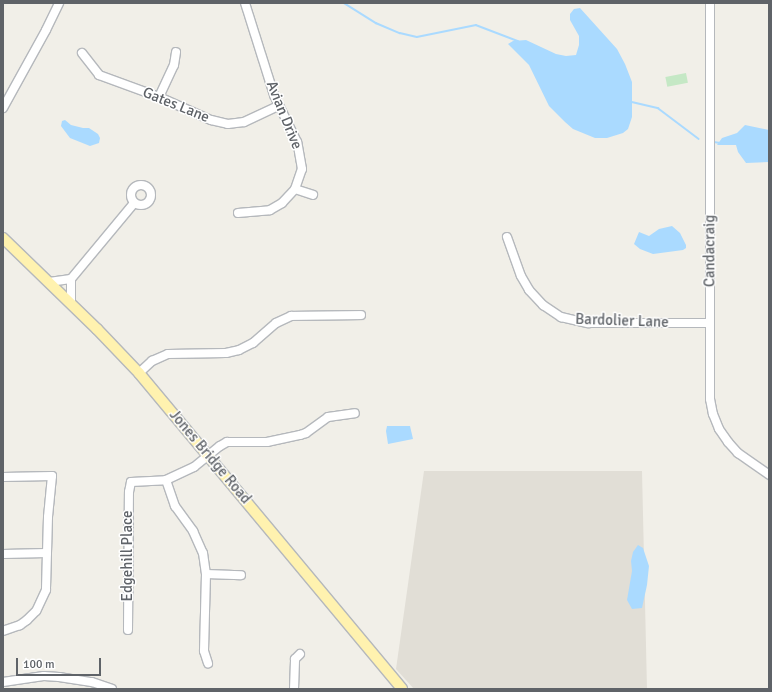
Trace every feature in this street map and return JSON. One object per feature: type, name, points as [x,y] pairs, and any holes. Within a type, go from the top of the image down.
[{"type":"main road","name":"Jones Bridge Road","points":[[4,240],[71,303],[139,373],[209,455],[402,689]]},
{"type":"street","points":[[3,108],[46,30],[59,3]]},
{"type":"street","name":"Avian Drive","points":[[238,213],[270,210],[282,203],[295,189],[302,169],[300,152],[279,106],[245,3]]},
{"type":"street","name":"Candacraig","points":[[710,3],[710,399],[715,419],[728,442],[738,453],[769,475]]},
{"type":"street","points":[[159,97],[174,65],[176,52]]},
{"type":"street","name":"Gates Lane","points":[[82,53],[100,75],[159,97],[211,120],[228,124],[244,122],[279,106]]},
{"type":"street","points":[[295,189],[313,195]]},
{"type":"street","points":[[71,303],[71,279],[134,203]]},
{"type":"street","name":"Bardolier Lane","points":[[507,237],[521,276],[529,290],[543,305],[562,317],[588,323],[710,323]]},
{"type":"street","points":[[49,282],[71,279]]},
{"type":"street","points":[[139,373],[152,361],[168,354],[226,353],[239,350],[253,343],[276,323],[290,316],[361,315]]},
{"type":"street","points":[[208,663],[204,651],[206,574],[200,545],[175,506],[166,480],[194,467],[227,442],[267,442],[300,436],[328,417],[355,413]]},
{"type":"street","points":[[3,477],[52,476],[47,553],[47,580],[42,601],[36,611],[20,626],[3,631]]},
{"type":"street","name":"Edgehill Place","points":[[128,630],[129,492],[131,482],[166,480]]},
{"type":"street","points":[[3,554],[47,553]]},
{"type":"street","points":[[206,574],[241,575]]},
{"type":"street","points":[[294,689],[295,659],[300,654]]},
{"type":"street","points":[[3,682],[44,676],[60,677],[92,682],[112,689]]},
{"type":"shaded area","points":[[424,471],[642,471],[647,689],[414,689],[396,669]]},
{"type":"green space","points":[[686,73],[688,83],[667,87],[665,77]]},
{"type":"water","points":[[580,8],[617,49],[632,82],[632,117],[628,129],[623,133],[607,138],[595,138],[573,129],[565,122],[549,106],[529,65],[508,44],[513,41],[526,40],[556,54],[566,56],[576,55],[579,45],[579,36],[570,20],[570,14],[574,9]]},
{"type":"water","points":[[65,120],[71,125],[89,128],[98,134],[100,138],[99,143],[90,146],[70,138],[61,126],[62,121]]},
{"type":"water","points":[[745,125],[769,130],[769,162],[746,163],[738,152],[736,145],[717,145],[722,138],[737,133]]},
{"type":"water","points":[[672,226],[680,233],[686,245],[686,248],[683,250],[653,254],[640,249],[634,244],[639,232],[649,236],[659,229]]},
{"type":"water","points":[[387,426],[410,426],[413,439],[388,444],[386,431]]},
{"type":"water","points":[[638,545],[643,548],[649,566],[642,608],[632,609],[627,600],[632,571],[631,561],[633,552]]},
{"type":"waterway","points":[[344,3],[376,23],[400,33],[417,37],[476,25],[518,41]]},
{"type":"waterway","points":[[632,102],[658,108],[699,139]]},
{"type":"waterway","points":[[714,142],[720,143]]}]
